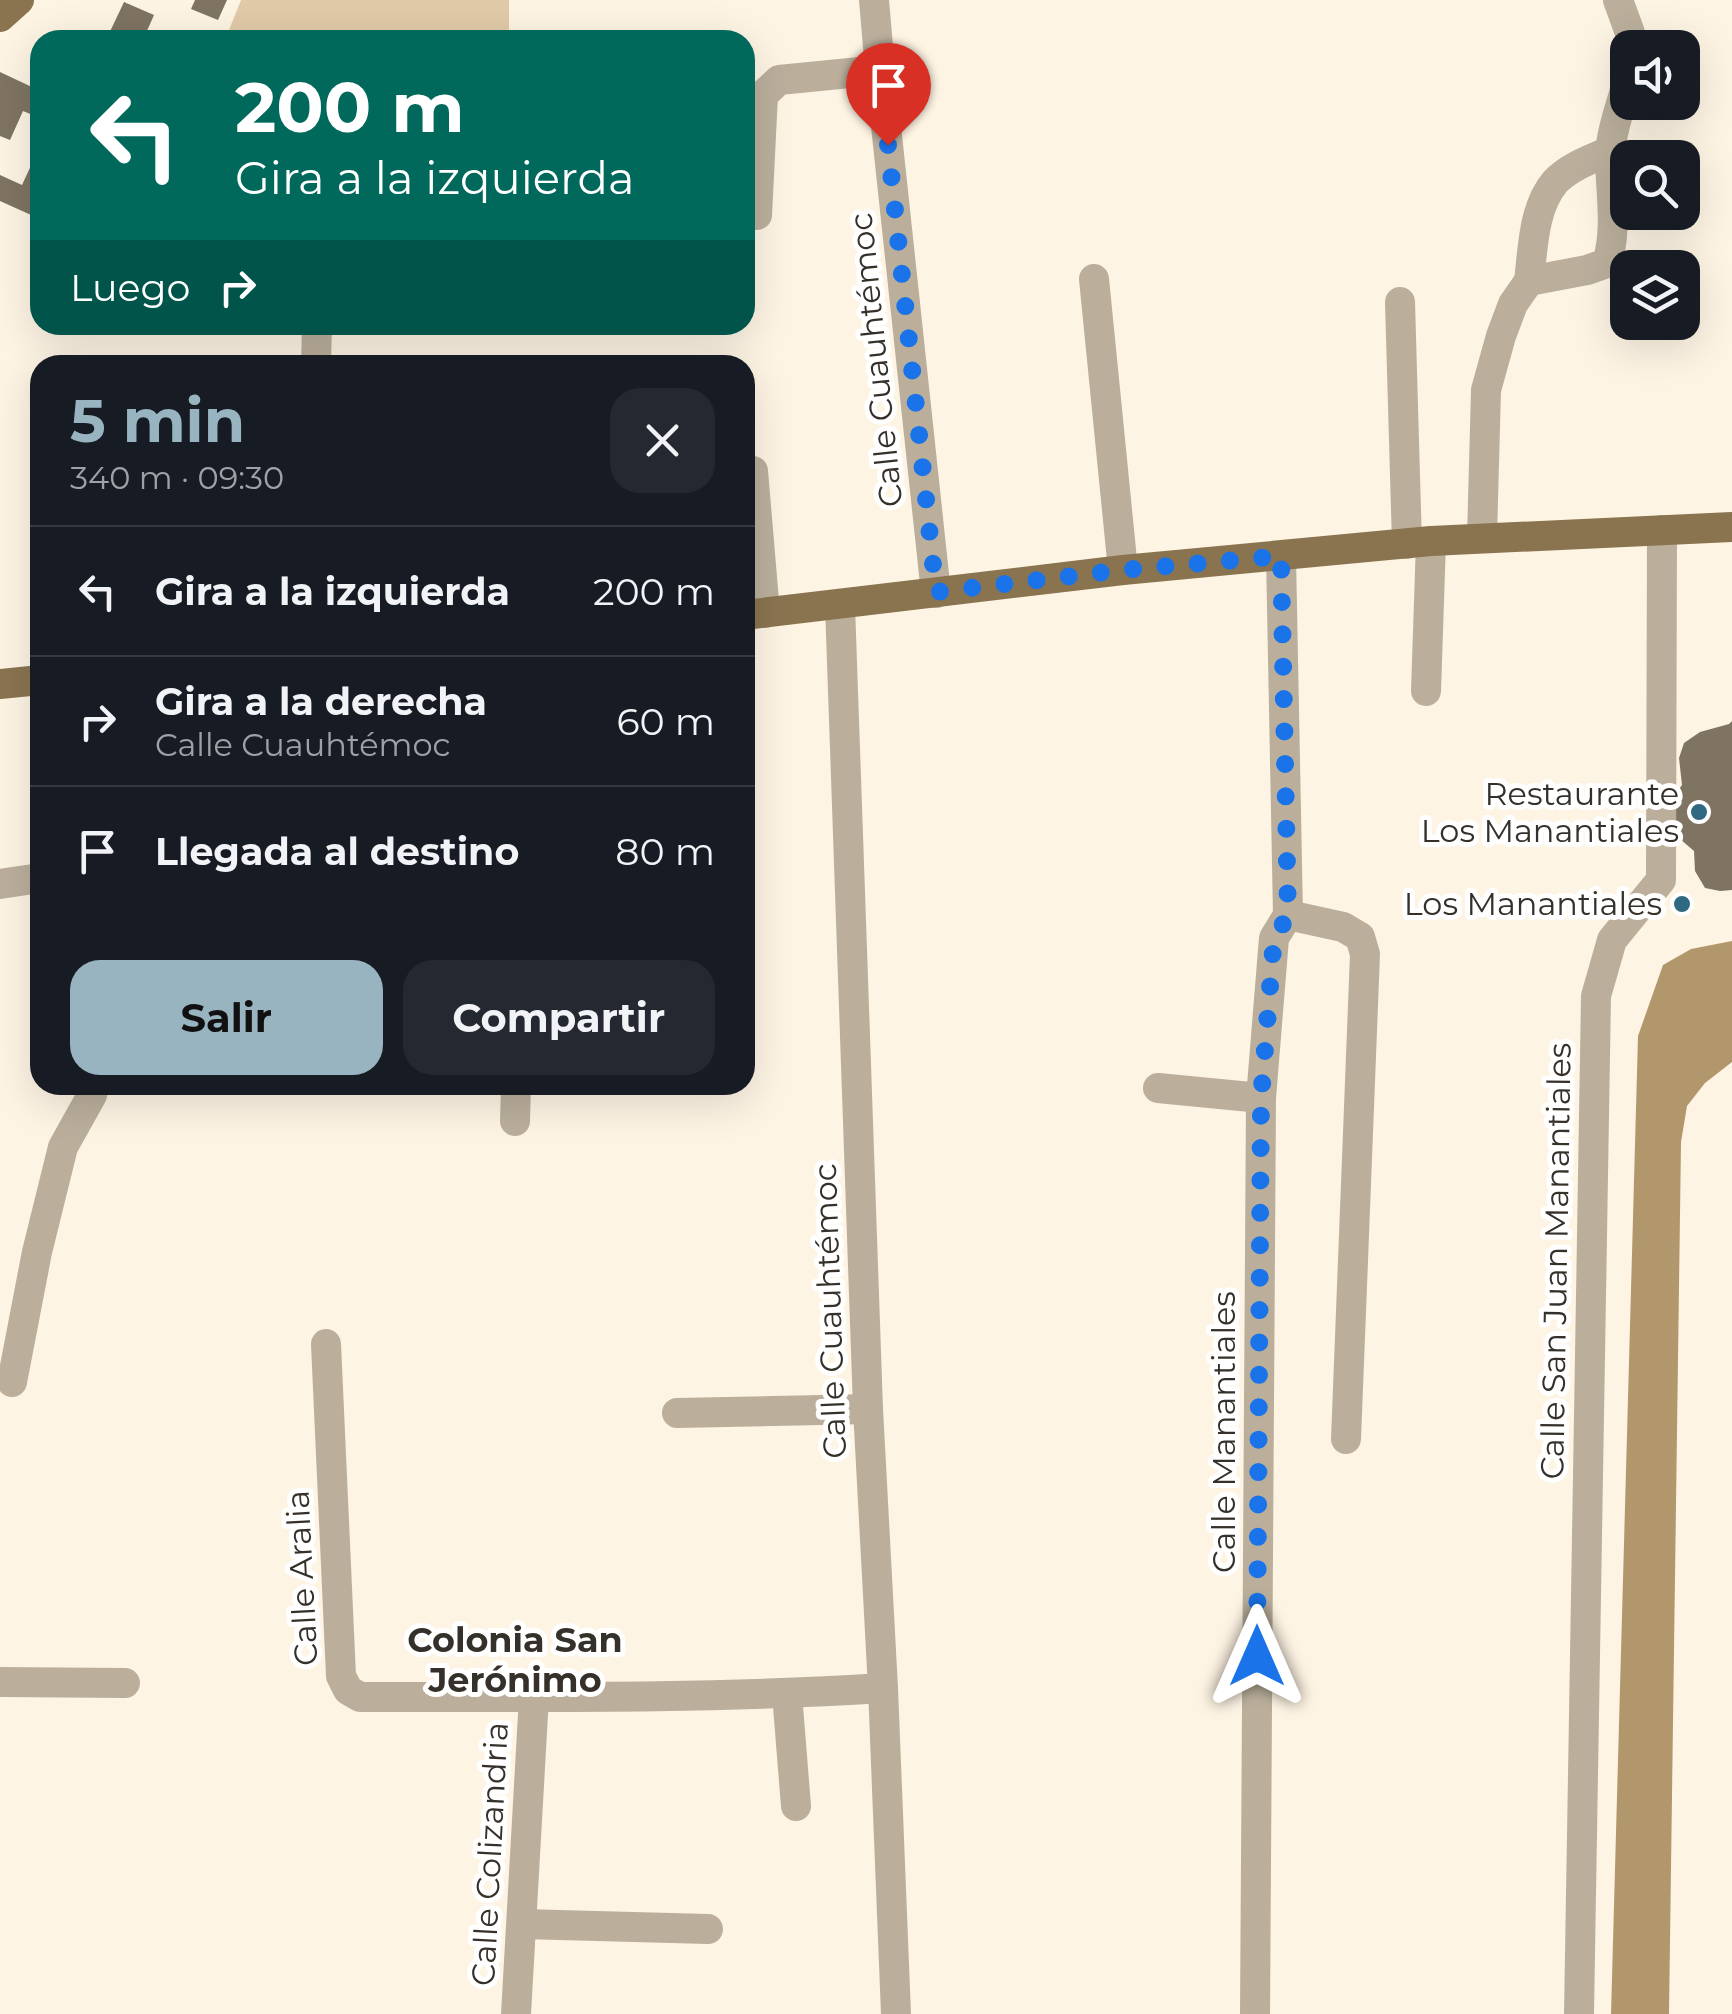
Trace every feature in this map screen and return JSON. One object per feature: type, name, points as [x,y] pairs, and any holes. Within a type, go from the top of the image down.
[{"type":"main road","points":[[0,18],[19,0]]},
{"type":"main road","points":[[755,614],[1123,570],[1419,543],[1732,526]]},
{"type":"main road","points":[[0,684],[30,681]]},
{"type":"street","name":"Calle Cuauhtémoc","points":[[874,0],[936,592]]},
{"type":"street","points":[[1618,0],[1629,30]]},
{"type":"street","points":[[758,215],[763,95],[779,80],[880,70]]},
{"type":"street","points":[[1482,538],[1486,390],[1513,304],[1528,282],[1543,200],[1557,180],[1610,151]]},
{"type":"street","points":[[1528,282],[1607,264],[1613,230]]},
{"type":"street","points":[[1094,279],[1123,570]]},
{"type":"street","points":[[1400,302],[1426,691]]},
{"type":"street","name":"Calle San Juan Manantiales","points":[[1579,2014],[1596,996],[1612,940],[1661,880],[1662,530]]},
{"type":"street","name":"Calle Manantiales","points":[[1254,2014],[1261,1098],[1274,938],[1288,916],[1281,556]]},
{"type":"street","name":"Calle Cuauhtémoc","points":[[840,605],[868,1409],[884,1688],[896,2014]]},
{"type":"street","points":[[0,884],[30,880]]},
{"type":"street","points":[[1288,916],[1343,927],[1360,937],[1364,954],[1346,1439]]},
{"type":"street","points":[[1158,1088],[1261,1098]]},
{"type":"street","points":[[12,1382],[37,1252],[63,1147],[92,1095]]},
{"type":"street","points":[[515,1121],[516,1095]]},
{"type":"street","name":"Calle Aralia","points":[[326,1344],[341,1676],[348,1690],[360,1697],[534,1697],[787,1694],[884,1688]]},
{"type":"street","points":[[677,1414],[868,1409]]},
{"type":"street","points":[[0,1682],[126,1683]]},
{"type":"street","points":[[787,1694],[796,1806]]},
{"type":"street","name":"Calle Colizandria","points":[[516,2014],[534,1697]]},
{"type":"street","points":[[522,1924],[708,1929]]},
{"type":"shaded area","points":[[241,0],[509,0],[509,30],[229,30]]},
{"type":"shaded area","points":[[1732,941],[1732,1062],[1705,1083],[1687,1106],[1681,1142],[1669,2014],[1611,2014],[1638,1036],[1663,965],[1691,949]]},
{"type":"building","points":[[195,0],[227,0],[218,20],[191,9]]},
{"type":"building","points":[[124,2],[154,15],[147,30],[111,30]]},
{"type":"building","points":[[0,72],[30,86],[30,114],[23,111],[10,140],[0,136]]},
{"type":"building","points":[[30,168],[30,214],[0,201],[0,175],[22,185]]},
{"type":"building","name":"Restaurante Los Manantiales","points":[[1732,721],[1732,890],[1720,891],[1705,888],[1695,871],[1694,851],[1673,833],[1669,803],[1682,785],[1679,758],[1684,743],[1700,732]]},
{"type":"place","name":"Restaurante Los Manantiales","points":[[1699,812]]},
{"type":"place","name":"Los Manantiales","points":[[1682,904]]},
{"type":"district","name":"Colonia San Jerónimo","points":[[515,1660]]},
{"type":"route","points":[[888,145],[936,592],[1281,556],[1288,916],[1274,938],[1261,1098],[1257,1656]]}]
